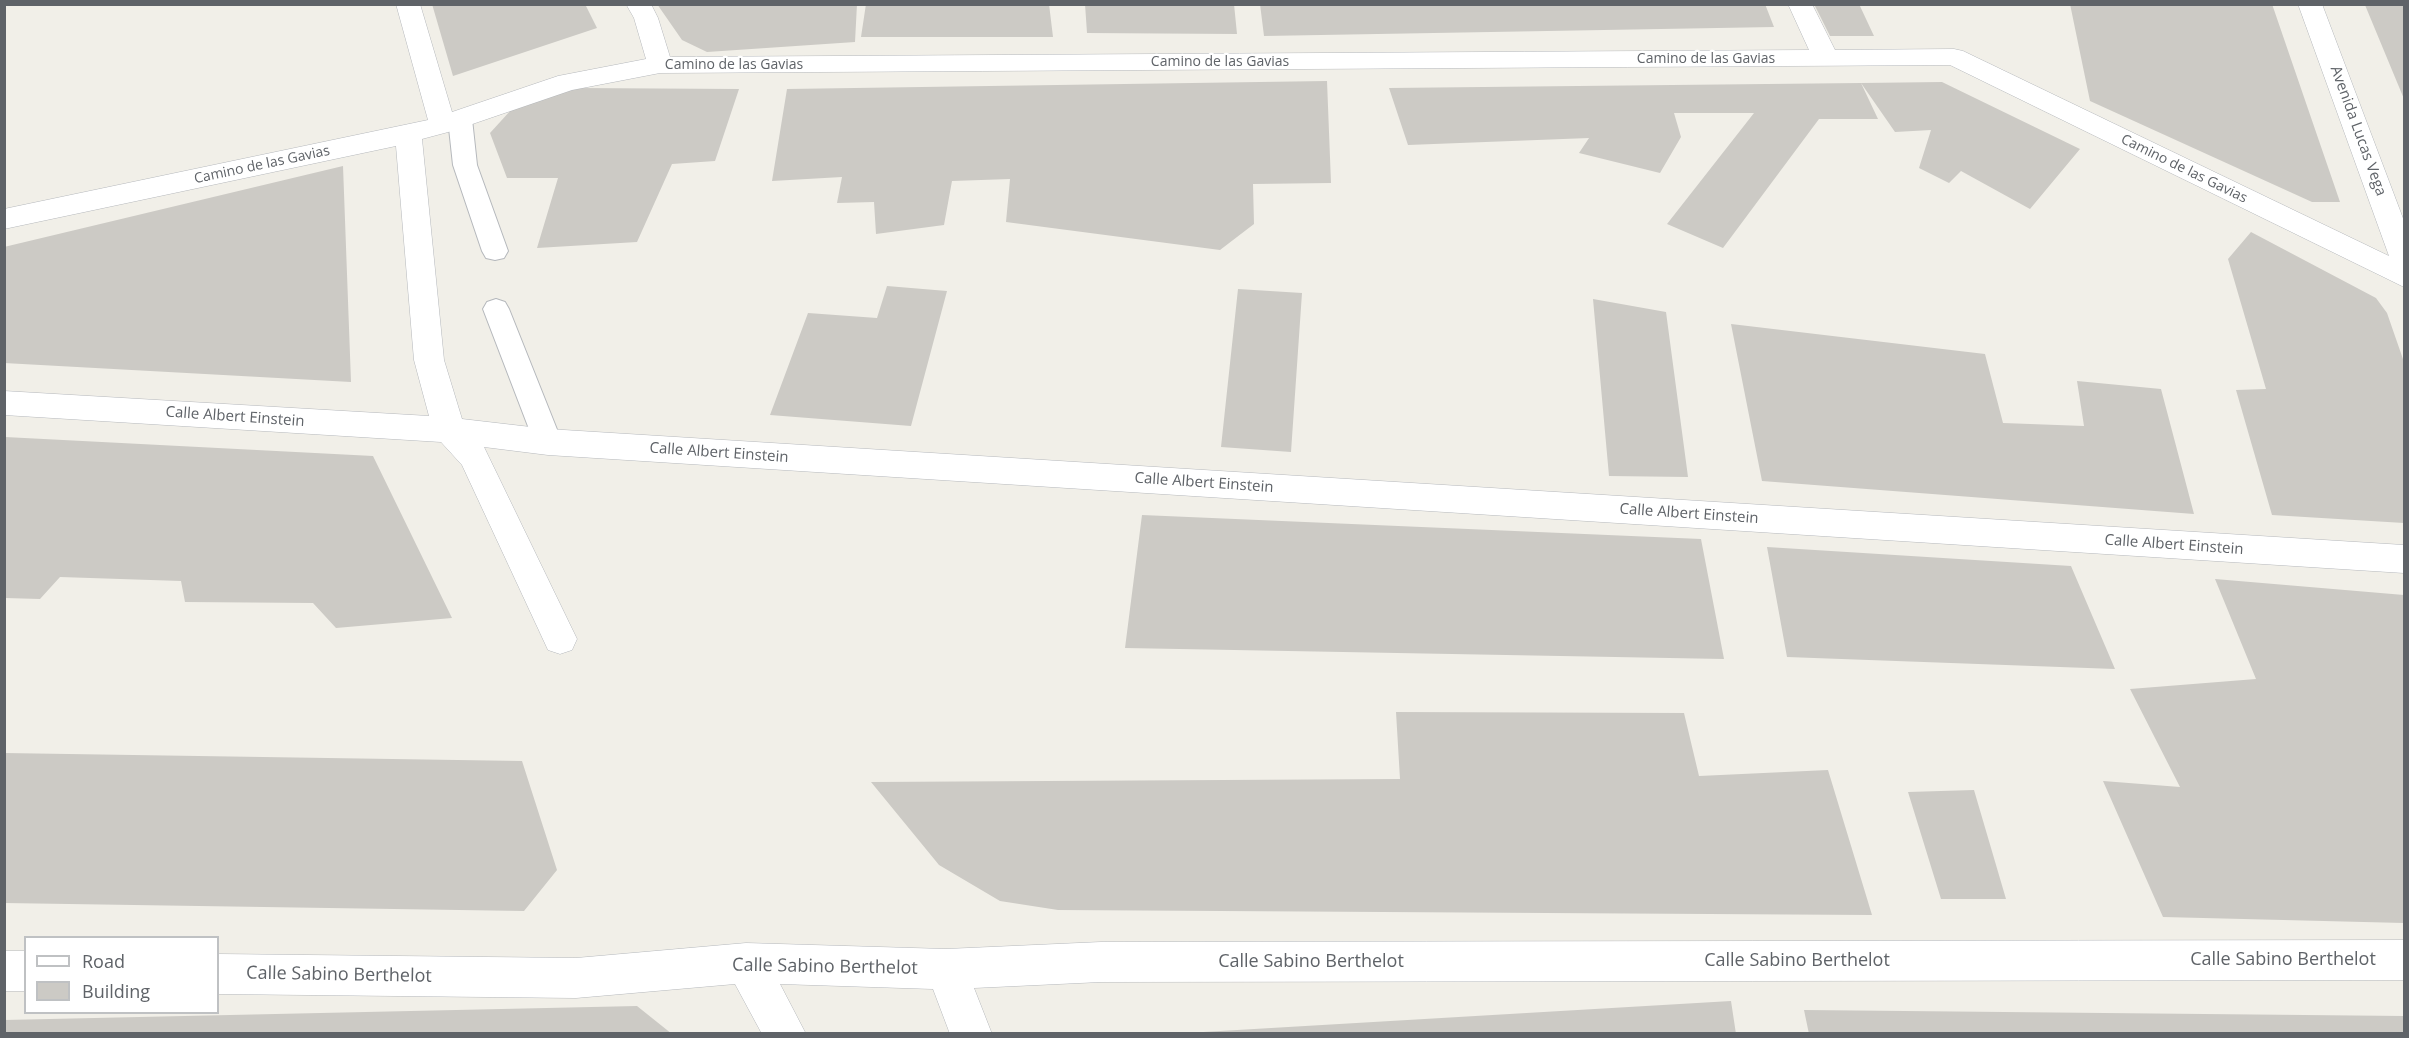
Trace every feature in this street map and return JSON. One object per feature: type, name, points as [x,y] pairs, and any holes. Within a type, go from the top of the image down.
[{"type":"street","points":[[408,4],[452,122]]},
{"type":"street","points":[[638,4],[646,18],[660,65]]},
{"type":"street","points":[[1800,4],[1826,58]]},
{"type":"street","name":"Avenida Lucas Vega","points":[[2310,4],[2404,258]]},
{"type":"street","name":"Camino de las Gavias","points":[[4,219],[408,134],[452,122],[567,82],[660,65],[1954,57],[2404,276]]},
{"type":"street","points":[[408,134],[429,360],[449,430],[474,457],[560,639]]},
{"type":"street","name":"Calle Albert Einstein","points":[[4,403],[449,430],[548,442],[2404,559]]},
{"type":"street","name":"Calle Sabino Berthelot","points":[[219,974],[576,978],[746,963],[945,969],[1101,962],[2404,960]]},
{"type":"street","points":[[746,963],[785,1034]]},
{"type":"street","points":[[945,969],[971,1034]]},
{"type":"street","points":[[4,971],[24,971]]},
{"type":"lane","points":[[452,122],[495,250]]},
{"type":"lane","points":[[496,309],[548,442]]},
{"type":"building","points":[[432,4],[585,4],[597,28],[453,76]]},
{"type":"building","points":[[657,4],[857,4],[855,42],[707,52],[682,40]]},
{"type":"building","points":[[866,4],[1049,4],[1053,37],[861,37]]},
{"type":"building","points":[[1085,4],[1234,4],[1237,34],[1087,33]]},
{"type":"building","points":[[1260,4],[1765,4],[1774,27],[1264,36]]},
{"type":"building","points":[[1814,4],[1859,4],[1874,36],[1830,36]]},
{"type":"building","points":[[2070,4],[2272,4],[2340,202],[2312,202],[2090,101]]},
{"type":"building","points":[[2365,5],[2404,5],[2404,99]]},
{"type":"building","points":[[1327,81],[1331,183],[1253,184],[1254,224],[1220,250],[1006,222],[1010,179],[952,181],[944,225],[876,234],[874,202],[837,203],[842,177],[772,181],[787,89]]},
{"type":"building","points":[[1942,82],[2080,149],[2030,209],[1961,171],[1949,183],[1919,168],[1931,130],[1895,132],[1861,83]]},
{"type":"building","points":[[1861,83],[1878,119],[1819,119],[1723,248],[1667,224],[1754,113],[1674,113],[1681,137],[1660,173],[1579,153],[1589,138],[1408,145],[1389,88]]},
{"type":"building","points":[[576,88],[739,89],[715,161],[672,164],[637,242],[537,248],[558,178],[507,178],[490,133],[511,110]]},
{"type":"building","points":[[343,166],[351,382],[4,363],[4,247]]},
{"type":"building","points":[[2251,232],[2376,298],[2387,313],[2404,362],[2404,523],[2272,515],[2236,390],[2266,389],[2228,259]]},
{"type":"building","points":[[887,286],[947,291],[911,426],[770,415],[808,313],[877,318]]},
{"type":"building","points":[[1238,289],[1302,293],[1291,452],[1221,447]]},
{"type":"building","points":[[1593,299],[1666,312],[1688,477],[1609,476]]},
{"type":"building","points":[[1731,324],[1985,354],[2003,423],[2084,426],[2077,381],[2161,389],[2194,514],[1762,481]]},
{"type":"building","points":[[5,437],[373,456],[452,618],[336,628],[313,603],[185,602],[181,581],[60,577],[40,599],[5,598]]},
{"type":"building","points":[[1142,515],[1701,539],[1724,659],[1125,648]]},
{"type":"building","points":[[1767,547],[2071,566],[2115,669],[1787,657]]},
{"type":"building","points":[[2215,579],[2404,595],[2404,923],[2163,917],[2103,781],[2180,787],[2130,689],[2256,679]]},
{"type":"building","points":[[1396,712],[1684,713],[1699,776],[1828,770],[1872,915],[1058,910],[1000,901],[939,865],[871,782],[1400,779]]},
{"type":"building","points":[[4,753],[522,761],[557,870],[524,911],[4,903]]},
{"type":"building","points":[[1974,790],[2006,899],[1941,899],[1908,792]]},
{"type":"building","points":[[1731,1001],[1736,1034],[1203,1034],[1203,1032]]},
{"type":"building","points":[[637,1006],[672,1034],[4,1034],[4,1020]]},
{"type":"building","points":[[1804,1010],[2404,1016],[2404,1034],[1809,1034]]}]
